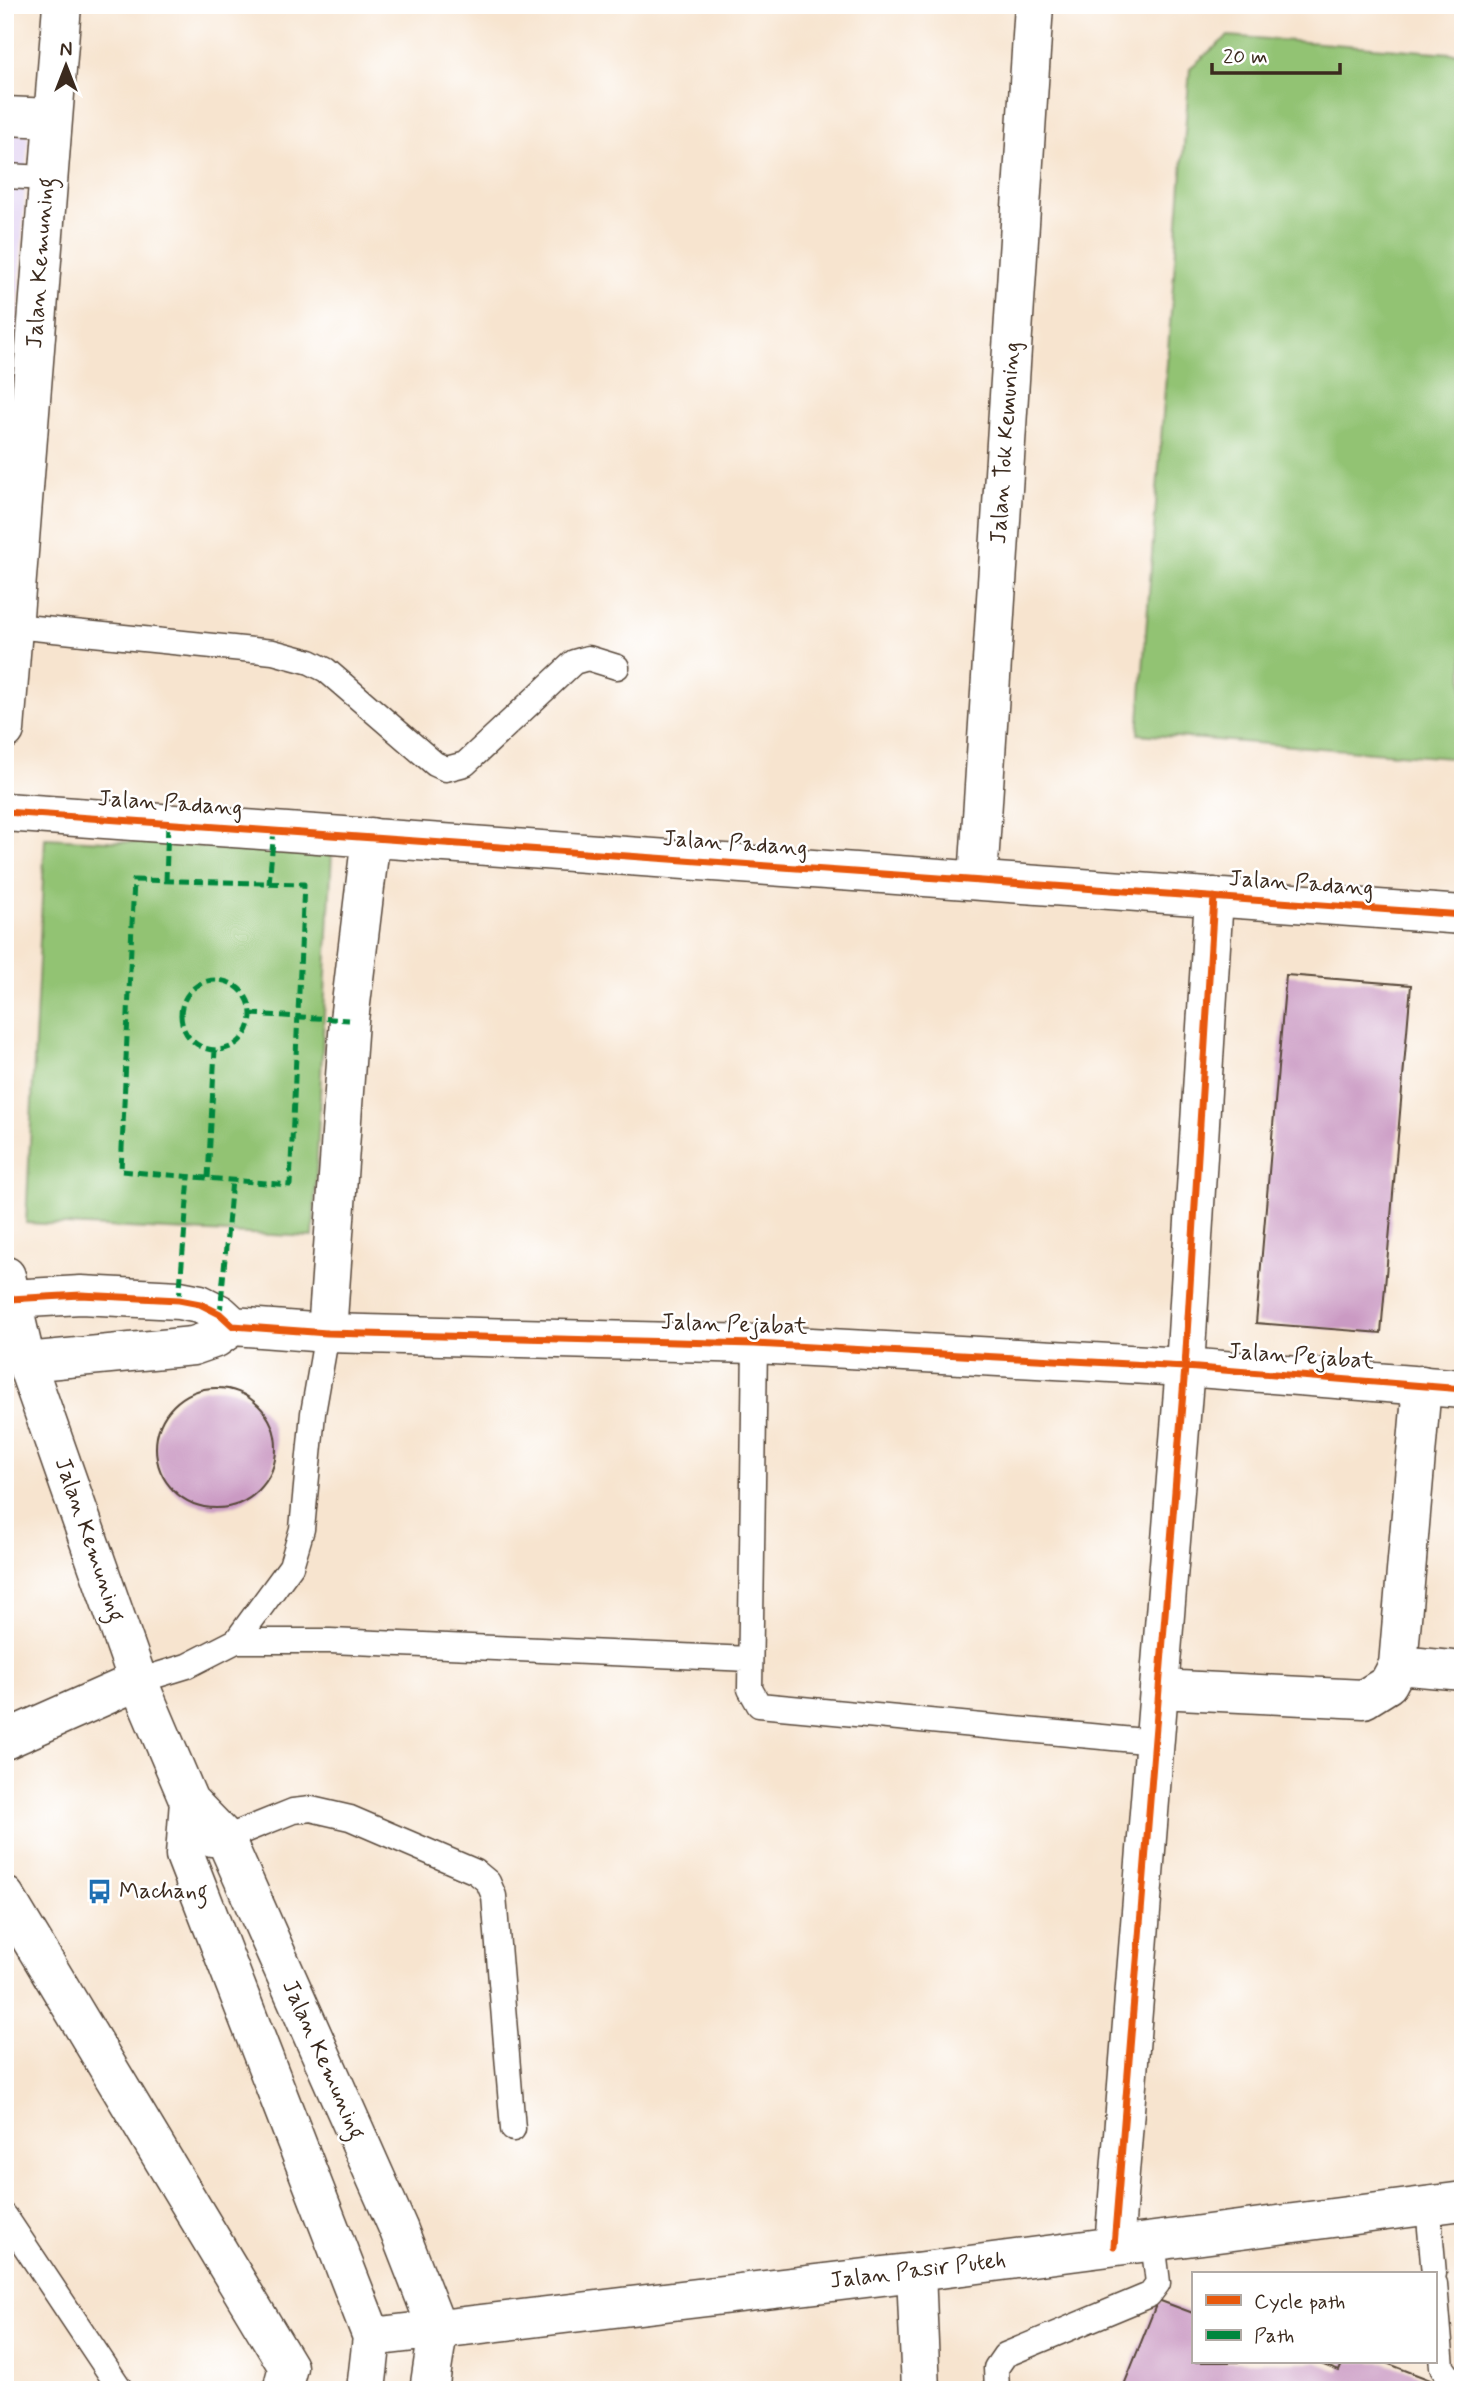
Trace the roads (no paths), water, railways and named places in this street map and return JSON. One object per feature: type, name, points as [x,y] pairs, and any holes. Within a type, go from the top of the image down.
[{"type":"street","name":"Jalan Kemuning","points":[[5,730],[62,5]]},
{"type":"street","name":"Jalan Tok Kemuning","points":[[978,880],[1034,5]]},
{"type":"street","points":[[5,116],[52,118]]},
{"type":"street","name":"Jalan Padang","points":[[5,812],[1463,915]]},
{"type":"street","points":[[327,1333],[349,1020],[371,837]]},
{"type":"street","points":[[1114,2246],[1185,1367],[1214,897]]},
{"type":"street","name":"Jalan Kemuning","points":[[8,1286],[16,1364],[138,1682],[189,1801],[225,1838],[398,2228],[439,2330]]},
{"type":"street","points":[[8,1286],[81,1295],[179,1300],[200,1304],[220,1314],[233,1326],[216,1338],[193,1346],[16,1364]]},
{"type":"street","name":"Jalan Pejabat","points":[[233,1326],[327,1333],[755,1344],[1185,1367],[1463,1389]]},
{"type":"street","points":[[1159,1689],[1364,1699],[1388,1684],[1398,1665],[1422,1385]]},
{"type":"street","points":[[1398,1665],[1463,1671]]},
{"type":"street","points":[[5,1740],[138,1682]]},
{"type":"street","name":"Jalan Kemuning","points":[[189,1801],[185,1855],[372,2337]]},
{"type":"street","points":[[5,1896],[288,2367],[276,2386]]},
{"type":"street","name":"Jalan Pasir Puteh","points":[[372,2337],[916,2272],[1446,2203]]},
{"type":"street","points":[[916,2272],[921,2390]]},
{"type":"street","points":[[429,2390],[439,2330]]},
{"type":"street","points":[[366,2390],[372,2337]]},
{"type":"lane","points":[[5,176],[48,178]]},
{"type":"lane","points":[[13,626],[273,652],[310,662],[326,670],[435,764],[446,769],[465,764],[574,662],[588,658],[617,667]]},
{"type":"lane","points":[[138,1682],[187,1666],[236,1641],[291,1566],[302,1529],[313,1413],[327,1333]]},
{"type":"lane","points":[[755,1344],[750,1659],[752,1695],[765,1708],[1155,1742]]},
{"type":"lane","points":[[236,1641],[330,1641],[750,1659]]},
{"type":"lane","points":[[185,1855],[293,1811],[330,1811],[476,1872],[488,1882],[494,1896],[513,2129]]},
{"type":"lane","points":[[1434,2272],[1446,2203]]},
{"type":"lane","points":[[5,2216],[121,2390]]},
{"type":"lane","points":[[997,2390],[996,2368],[1005,2355],[1149,2295],[1158,2283],[1153,2241]]},
{"type":"lane","points":[[1436,2296],[1442,2367],[1449,2377],[1463,2381]]},
{"type":"place","name":"Machang","points":[[99,1892]]}]
